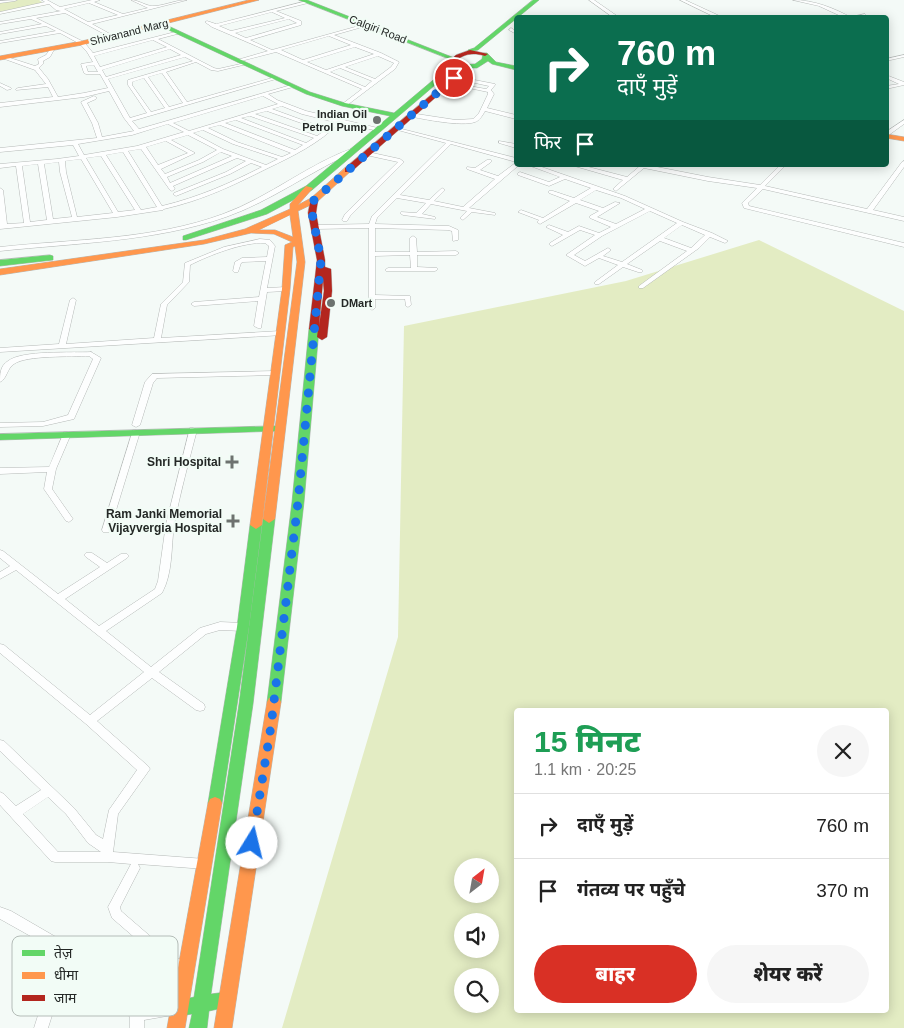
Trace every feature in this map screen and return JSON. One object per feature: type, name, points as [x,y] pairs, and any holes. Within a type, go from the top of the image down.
[{"type":"main road","points":[[527,15],[536,0]]},
{"type":"main road","points":[[517,15],[536,0]]},
{"type":"main road","name":"Shivanand Marg","points":[[2,57],[82,43],[249,1]]},
{"type":"main road","name":"Calgiri Road","points":[[307,1],[369,24],[456,65],[486,56],[491,62],[501,65]]},
{"type":"main road","points":[[0,272],[166,249],[243,232],[300,209],[314,200],[363,151],[379,129],[514,18]]},
{"type":"main road","points":[[160,24],[291,86],[344,105],[394,116]]},
{"type":"main road","points":[[472,67],[486,56],[486,50],[514,29]]},
{"type":"main road","points":[[456,65],[472,67],[501,65],[514,68]]},
{"type":"main road","points":[[0,263],[132,249],[197,235],[274,207],[309,188],[396,128],[456,65]]},
{"type":"main road","points":[[889,136],[904,139]]},
{"type":"main road","points":[[226,1000],[178,1008],[205,864],[301,262],[298,242],[300,209],[309,188]]},
{"type":"main road","points":[[223,1028],[271,726],[298,502],[321,257],[315,226],[300,209],[274,207]]},
{"type":"main road","points":[[243,232],[275,232],[298,242]]},
{"type":"main road","points":[[198,1028],[246,704],[255,627],[274,429],[275,373],[286,289],[289,245],[298,242]]},
{"type":"main road","points":[[301,262],[321,257]]},
{"type":"main road","points":[[0,437],[136,429],[274,429]]},
{"type":"main road","points":[[243,627],[255,627]]},
{"type":"main road","points":[[205,864],[221,866]]},
{"type":"street","points":[[0,2],[14,0]]},
{"type":"street","points":[[44,0],[110,36]]},
{"type":"street","points":[[58,9],[98,0]]},
{"type":"street","points":[[133,0],[152,8]]},
{"type":"street","points":[[87,24],[174,1],[185,0]]},
{"type":"street","points":[[591,0],[618,15]]},
{"type":"street","points":[[682,0],[715,15]]},
{"type":"street","points":[[758,0],[771,0]]},
{"type":"street","points":[[795,0],[820,5],[843,15]]},
{"type":"street","points":[[214,26],[307,1]]},
{"type":"street","points":[[90,2],[122,16]]},
{"type":"street","points":[[0,12],[49,3]]},
{"type":"street","points":[[245,40],[299,24],[272,11]]},
{"type":"street","points":[[0,23],[64,12]]},
{"type":"street","points":[[32,18],[82,43],[137,131]]},
{"type":"street","points":[[230,33],[289,18]]},
{"type":"street","points":[[207,22],[245,40],[365,89]]},
{"type":"street","points":[[154,39],[185,56],[218,70],[273,50],[369,24]]},
{"type":"street","points":[[0,33],[47,25]]},
{"type":"street","points":[[0,42],[61,32]]},
{"type":"street","points":[[91,55],[179,32]]},
{"type":"street","points":[[330,35],[396,62],[393,68],[344,105]]},
{"type":"street","points":[[302,62],[356,45]]},
{"type":"street","points":[[96,63],[83,65],[86,73],[100,71],[170,48]]},
{"type":"street","points":[[36,68],[41,64],[40,60],[50,54],[53,49]]},
{"type":"street","points":[[324,72],[379,54]]},
{"type":"street","points":[[104,79],[185,56]]},
{"type":"street","points":[[889,59],[904,56]]},
{"type":"street","points":[[2,57],[36,68],[46,77],[56,98]]},
{"type":"street","points":[[150,114],[129,82],[196,61]]},
{"type":"street","points":[[456,65],[493,85],[488,90]]},
{"type":"street","points":[[410,115],[468,122],[474,121],[484,109],[490,94],[488,90],[456,65]]},
{"type":"street","points":[[341,67],[376,80]]},
{"type":"street","points":[[163,70],[186,104]]},
{"type":"street","points":[[145,76],[168,109]]},
{"type":"street","points":[[889,77],[904,84]]},
{"type":"street","points":[[129,120],[274,79]]},
{"type":"street","points":[[0,84],[9,89]]},
{"type":"street","points":[[889,87],[904,84]]},
{"type":"street","points":[[18,89],[49,85]]},
{"type":"street","points":[[0,150],[100,139],[137,131],[291,86]]},
{"type":"street","points":[[0,105],[111,89]]},
{"type":"street","points":[[264,94],[284,104],[336,122],[379,129]]},
{"type":"street","points":[[100,139],[84,102],[88,99],[115,95]]},
{"type":"street","points":[[12,96],[16,103]]},
{"type":"street","points":[[0,166],[41,163],[124,150],[284,104]]},
{"type":"street","points":[[267,109],[328,131]]},
{"type":"street","points":[[484,109],[514,116]]},
{"type":"street","points":[[250,114],[318,138]]},
{"type":"street","points":[[235,118],[307,144]]},
{"type":"street","points":[[168,122],[221,150],[267,167]]},
{"type":"street","points":[[0,190],[2,227],[161,209],[224,188],[267,167],[318,138],[336,122]]},
{"type":"street","points":[[889,133],[904,122]]},
{"type":"street","points":[[220,123],[295,152]]},
{"type":"street","points":[[203,128],[235,143],[282,159]]},
{"type":"street","points":[[396,128],[514,159]]},
{"type":"street","points":[[157,168],[192,152],[166,139]]},
{"type":"street","points":[[76,142],[82,156],[117,215]]},
{"type":"street","points":[[372,308],[372,226],[374,217],[450,142]]},
{"type":"street","points":[[501,142],[514,145]]},
{"type":"street","points":[[142,146],[182,203]]},
{"type":"street","points":[[124,150],[161,209]]},
{"type":"street","points":[[163,177],[201,161],[221,150]]},
{"type":"street","points":[[0,249],[160,231],[195,225],[246,207],[343,154],[363,151],[401,162],[347,215],[345,220]]},
{"type":"street","points":[[102,153],[139,212]]},
{"type":"street","points":[[170,186],[237,156]]},
{"type":"street","points":[[62,160],[63,172],[75,219]]},
{"type":"street","points":[[176,194],[228,173],[251,161]]},
{"type":"street","points":[[476,170],[489,161]]},
{"type":"street","points":[[41,163],[50,222]]},
{"type":"street","points":[[869,211],[904,163]]},
{"type":"street","points":[[19,164],[27,225]]},
{"type":"street","points":[[464,209],[514,167]]},
{"type":"street","points":[[537,167],[623,197],[725,241]]},
{"type":"street","points":[[582,167],[628,179]]},
{"type":"street","points":[[616,189],[641,167]]},
{"type":"street","points":[[652,167],[708,179],[763,187],[904,219]]},
{"type":"street","points":[[781,167],[745,203],[746,207],[904,245]]},
{"type":"street","points":[[469,168],[499,178]]},
{"type":"street","points":[[532,178],[546,170]]},
{"type":"street","points":[[520,174],[549,184],[564,176]]},
{"type":"street","points":[[521,212],[542,221],[595,188]]},
{"type":"street","points":[[418,216],[442,190]]},
{"type":"street","points":[[550,192],[604,210]]},
{"type":"street","points":[[395,196],[493,214]]},
{"type":"street","points":[[615,226],[592,218],[617,203]]},
{"type":"street","points":[[608,250],[585,264],[569,255],[615,226],[649,209]]},
{"type":"street","points":[[463,218],[471,210]]},
{"type":"street","points":[[403,213],[432,218]]},
{"type":"street","points":[[597,282],[680,223]]},
{"type":"street","points":[[315,226],[452,229],[455,230],[455,240]]},
{"type":"street","points":[[549,227],[567,234]]},
{"type":"street","points":[[552,244],[579,228],[600,235]]},
{"type":"street","points":[[641,287],[710,234]]},
{"type":"street","points":[[413,238],[414,270]]},
{"type":"street","points":[[659,238],[691,250]]},
{"type":"street","points":[[157,341],[164,304],[186,282],[187,264],[226,250],[267,241],[272,246],[258,326]]},
{"type":"street","points":[[373,254],[456,252]]},
{"type":"street","points":[[598,256],[640,271]]},
{"type":"street","points":[[236,270],[238,262],[242,260],[269,259]]},
{"type":"street","points":[[388,270],[435,269]]},
{"type":"street","points":[[264,290],[286,289]]},
{"type":"street","points":[[372,297],[408,297],[408,305]]},
{"type":"street","points":[[194,304],[262,299]]},
{"type":"street","points":[[62,346],[73,300]]},
{"type":"street","points":[[0,350],[280,333]]},
{"type":"street","points":[[0,380],[9,363],[26,357],[91,354],[97,358],[71,417],[43,424],[0,425]]},
{"type":"street","points":[[106,530],[149,382],[155,376],[275,373]]},
{"type":"street","points":[[99,631],[158,591],[163,580],[170,524],[193,430]]},
{"type":"street","points":[[67,434],[52,469],[48,489],[69,519]]},
{"type":"street","points":[[0,471],[52,469]]},
{"type":"street","points":[[0,553],[152,672],[200,706]]},
{"type":"street","points":[[88,555],[106,567]]},
{"type":"street","points":[[58,599],[124,556]]},
{"type":"street","points":[[0,576],[16,566]]},
{"type":"street","points":[[90,721],[203,631],[220,626],[243,627]]},
{"type":"street","points":[[0,648],[90,721],[144,769],[113,813],[107,852]]},
{"type":"street","points":[[0,744],[70,811],[92,839],[107,852]]},
{"type":"street","points":[[14,813],[49,791]]},
{"type":"street","points":[[0,797],[55,857],[107,852],[205,864]]},
{"type":"street","points":[[134,868],[114,907],[116,914],[141,936]]},
{"type":"street","points":[[0,913],[7,915],[43,936]]},
{"type":"street","points":[[178,965],[184,968]]},
{"type":"street","points":[[41,1028],[45,1016]]},
{"type":"street","points":[[137,1021],[153,1016]]},
{"type":"green space","points":[[15,0],[39,0],[46,5],[0,14],[0,3]]},
{"type":"green space","points":[[759,240],[904,311],[904,1028],[282,1028],[398,637],[404,326],[626,281]]},
{"type":"traffic: fast","points":[[302,0],[454,59]]},
{"type":"traffic: fast","points":[[518,15],[536,0]]},
{"type":"traffic: fast","points":[[470,51],[476,49],[514,18]]},
{"type":"traffic: fast","points":[[160,24],[308,93],[344,105],[394,115]]},
{"type":"traffic: fast","points":[[457,67],[477,66],[485,60],[485,54]]},
{"type":"traffic: fast","points":[[487,57],[494,63],[514,68]]},
{"type":"traffic: fast","points":[[186,238],[264,212],[309,188],[453,66]]},
{"type":"traffic: fast","points":[[0,263],[50,258]]},
{"type":"traffic: fast","points":[[274,702],[298,502],[314,329]]},
{"type":"traffic: fast","points":[[0,437],[276,429]]},
{"type":"traffic: fast","points":[[198,1028],[246,704],[269,519]]},
{"type":"traffic: fast","points":[[215,803],[243,627],[256,525]]},
{"type":"traffic: fast","points":[[179,1008],[226,1000]]},
{"type":"traffic: slow","points":[[0,58],[82,43],[256,0]]},
{"type":"traffic: slow","points":[[889,136],[904,139]]},
{"type":"traffic: slow","points":[[0,272],[204,242],[248,231],[273,221],[314,200],[348,170]]},
{"type":"traffic: slow","points":[[269,519],[301,262],[293,206],[309,188]]},
{"type":"traffic: slow","points":[[254,232],[275,232],[297,241]]},
{"type":"traffic: slow","points":[[256,525],[286,289],[289,245],[298,243]]},
{"type":"traffic: slow","points":[[223,1028],[274,702]]},
{"type":"traffic: slow","points":[[178,1015],[215,803]]},
{"type":"traffic: slow","points":[[176,1028],[178,1016]]},
{"type":"traffic: jam","points":[[453,66],[450,63],[466,52],[485,54]]},
{"type":"traffic: jam","points":[[348,170],[466,68]]},
{"type":"traffic: jam","points":[[314,200],[312,213],[321,260],[314,329]]},
{"type":"traffic: jam","points":[[322,337],[328,291],[327,269]]},
{"type":"place","name":"Indian Oil Petrol Pump","points":[[377,120]]},
{"type":"place","name":"DMart","points":[[331,303]]},
{"type":"place","name":"Shri Hospital","points":[[232,462]]},
{"type":"place","name":"Ram Janki Memorial Vijayvergia Hospital","points":[[233,521]]},
{"type":"route","points":[[252,843],[271,726],[298,502],[321,260],[312,213],[314,200],[454,78]]}]
